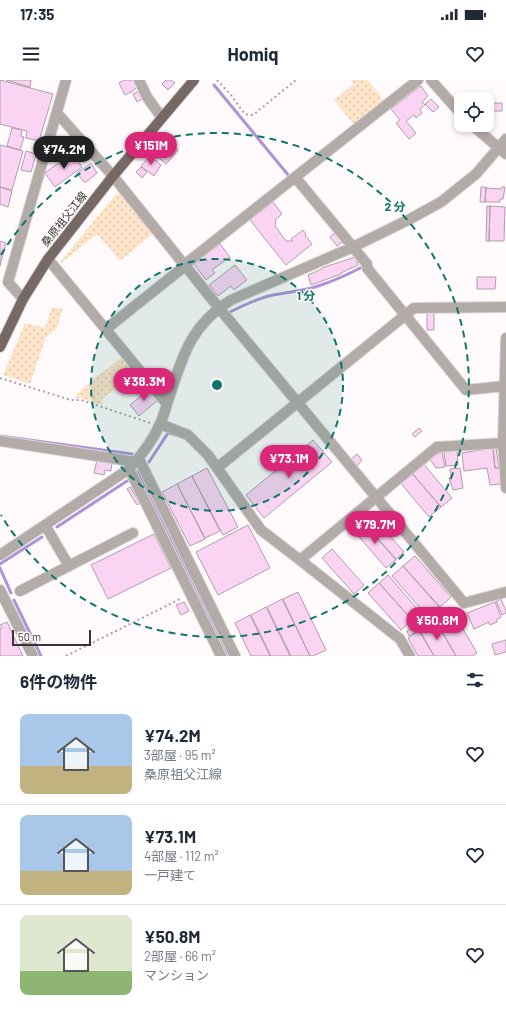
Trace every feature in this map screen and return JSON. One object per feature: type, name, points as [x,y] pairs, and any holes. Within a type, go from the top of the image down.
[{"type":"main road","name":"桑原祖父江線","points":[[0,347],[23,299],[48,259],[113,176],[194,80]]},
{"type":"street","points":[[23,299],[8,282],[66,80]]},
{"type":"street","points":[[139,80],[147,98],[162,118]]},
{"type":"street","points":[[106,329],[418,80]]},
{"type":"street","points":[[431,80],[454,106]]},
{"type":"street","points":[[57,113],[113,176],[184,266],[464,603],[506,592]]},
{"type":"street","points":[[480,132],[502,151]]},
{"type":"street","points":[[0,555],[46,525],[134,463],[160,425],[181,361],[189,344],[199,327],[219,308],[231,300],[353,247],[410,220],[440,202],[476,174],[502,151],[506,139]]},
{"type":"street","points":[[295,177],[367,264],[367,268],[466,390],[505,383]]},
{"type":"street","points":[[48,259],[167,404]]},
{"type":"street","points":[[217,468],[414,308],[506,307]]},
{"type":"street","points":[[506,338],[504,444],[506,488]]},
{"type":"street","points":[[160,425],[188,435],[208,455],[261,530],[400,639],[410,656]]},
{"type":"street","points":[[0,441],[134,463]]},
{"type":"street","points":[[300,560],[437,447],[504,444]]},
{"type":"street","points":[[134,463],[190,594],[221,656]]},
{"type":"street","points":[[134,463],[235,656]]},
{"type":"street","points":[[46,525],[69,566]]},
{"type":"street","points":[[20,591],[133,533]]},
{"type":"street","points":[[0,590],[33,656]]},
{"type":"path","points":[[217,80],[231,95],[244,113],[248,115],[253,115],[296,80]]},
{"type":"path","points":[[0,378],[71,400],[81,400],[160,425]]},
{"type":"path","points":[[66,656],[190,594]]},
{"type":"shaded area","points":[[351,80],[368,80],[385,102],[355,126],[334,100],[354,84]]},
{"type":"shaded area","points":[[116,194],[121,194],[153,234],[120,261],[97,234],[61,263],[61,261]]},
{"type":"shaded area","points":[[52,307],[63,309],[56,330],[46,337],[30,384],[3,375],[25,323],[45,328]]},
{"type":"shaded area","points":[[123,356],[137,373],[103,398],[101,405],[80,398],[75,398],[77,393]]},
{"type":"building","points":[[0,80],[53,94],[39,141],[26,138],[27,131],[0,124]]},
{"type":"building","points":[[6,80],[31,80],[30,87]]},
{"type":"building","points":[[125,80],[135,80],[138,87],[125,95],[119,83]]},
{"type":"building","points":[[166,80],[171,80],[175,83],[168,90],[162,84]]},
{"type":"building","points":[[421,86],[428,96],[422,102],[425,105],[420,109],[422,113],[416,118],[414,115],[406,121],[416,133],[409,139],[396,123],[400,120],[391,109]]},
{"type":"building","points":[[141,90],[144,98],[137,102],[133,94]]},
{"type":"building","points":[[431,99],[439,107],[433,112],[425,104]]},
{"type":"building","points":[[494,103],[502,103],[502,111],[494,111]]},
{"type":"building","points":[[12,128],[22,130],[21,136],[24,137],[20,150],[7,146]]},
{"type":"building","points":[[165,139],[178,150],[166,164],[158,157],[157,159],[153,152]]},
{"type":"building","points":[[0,145],[23,151],[12,190],[0,187]]},
{"type":"building","points":[[26,151],[36,154],[31,172],[21,170]]},
{"type":"building","points":[[72,153],[82,167],[55,187],[45,173]]},
{"type":"building","points":[[150,156],[161,165],[154,176],[141,166]]},
{"type":"building","points":[[91,163],[97,173],[84,182],[77,173]]},
{"type":"building","points":[[141,167],[147,172],[142,178],[136,172]]},
{"type":"building","points":[[0,187],[12,191],[8,207],[0,204]]},
{"type":"building","points":[[481,187],[486,187],[485,202],[480,202]]},
{"type":"building","points":[[502,187],[505,187],[503,199],[500,199],[500,202],[485,202],[486,188],[502,189]]},
{"type":"building","points":[[273,202],[282,214],[276,219],[275,226],[286,241],[293,241],[291,239],[303,230],[312,244],[286,265],[250,220]]},
{"type":"building","points":[[487,206],[490,206],[489,241],[486,241]]},
{"type":"building","points":[[490,206],[505,207],[504,241],[489,241]]},
{"type":"building","points":[[336,232],[343,241],[337,246],[330,237]]},
{"type":"building","points":[[0,241],[6,243],[0,266]]},
{"type":"building","points":[[220,244],[230,257],[212,270],[215,273],[206,280],[194,264]]},
{"type":"building","points":[[355,257],[358,265],[341,274],[311,285],[308,275],[322,268]]},
{"type":"building","points":[[235,265],[247,280],[234,290],[231,286],[218,296],[209,285]]},
{"type":"building","points":[[477,277],[496,277],[495,289],[477,289]]},
{"type":"building","points":[[427,312],[434,312],[434,330],[427,330]]},
{"type":"building","points":[[149,389],[158,400],[139,416],[130,405]]},
{"type":"building","points":[[419,428],[422,431],[415,437],[412,434]]},
{"type":"building","points":[[313,440],[332,462],[264,518],[246,495]]},
{"type":"building","points":[[493,448],[496,448],[499,467],[495,468]]},
{"type":"building","points":[[493,448],[495,468],[499,468],[501,484],[490,485],[487,468],[464,471],[462,453]]},
{"type":"building","points":[[457,450],[458,465],[446,466],[444,452]]},
{"type":"building","points":[[442,452],[445,467],[436,468],[429,458]]},
{"type":"building","points":[[357,454],[362,460],[357,466],[351,459]]},
{"type":"building","points":[[97,460],[112,463],[111,471],[105,470],[104,475],[94,473]]},
{"type":"building","points":[[422,462],[452,498],[441,507],[411,472]]},
{"type":"building","points":[[207,468],[238,527],[223,535],[192,476]]},
{"type":"building","points":[[460,468],[463,488],[453,490],[449,478],[451,478],[450,469]]},
{"type":"building","points":[[411,472],[441,507],[429,517],[399,481]]},
{"type":"building","points":[[192,476],[220,531],[205,538],[177,484]]},
{"type":"building","points":[[177,484],[205,539],[190,546],[162,492]]},
{"type":"building","points":[[130,487],[140,503],[137,505],[127,489]]},
{"type":"building","points":[[372,515],[404,552],[396,559],[363,522]]},
{"type":"building","points":[[363,522],[396,560],[386,568],[354,531]]},
{"type":"building","points":[[248,525],[270,568],[218,595],[196,552]]},
{"type":"building","points":[[154,534],[171,568],[108,599],[91,565]]},
{"type":"building","points":[[332,549],[364,585],[354,594],[322,558]]},
{"type":"building","points":[[415,556],[451,597],[440,607],[403,566]]},
{"type":"building","points":[[403,566],[439,607],[428,617],[392,576]]},
{"type":"building","points":[[388,575],[420,612],[412,620],[379,583]]},
{"type":"building","points":[[379,583],[412,620],[401,630],[368,593]]},
{"type":"building","points":[[298,592],[326,650],[313,656],[310,656],[283,599]]},
{"type":"building","points":[[282,599],[310,656],[291,656],[267,607]]},
{"type":"building","points":[[501,599],[506,611],[506,613],[502,615],[496,601]]},
{"type":"building","points":[[184,602],[189,611],[181,615],[176,605]]},
{"type":"building","points":[[495,602],[501,617],[496,620],[497,622],[490,625],[489,622],[474,629],[467,613]]},
{"type":"building","points":[[266,607],[290,656],[271,656],[251,615]]},
{"type":"building","points":[[449,607],[451,611],[409,636],[407,631]]},
{"type":"building","points":[[453,612],[477,653],[472,656],[456,656],[436,621]]},
{"type":"building","points":[[250,615],[270,656],[251,656],[235,623]]},
{"type":"building","points":[[7,622],[23,656],[0,656],[0,629],[2,628],[0,625]]},
{"type":"building","points":[[436,622],[456,656],[434,656],[420,631]]},
{"type":"building","points":[[419,631],[434,656],[418,656],[408,638]]},
{"type":"building","points":[[506,640],[506,652],[495,655],[492,644]]},
{"type":"waterway","points":[[214,85],[289,176]]},
{"type":"waterway","points":[[230,312],[262,298],[324,284],[364,266]]},
{"type":"waterway","points":[[149,462],[168,433],[176,435]]},
{"type":"waterway","points":[[0,436],[132,454]]},
{"type":"waterway","points":[[138,471],[229,656]]},
{"type":"waterway","points":[[57,527],[130,479]]},
{"type":"waterway","points":[[0,564],[42,537]]},
{"type":"waterway","points":[[0,568],[11,593]]},
{"type":"waterway","points":[[14,600],[41,656]]}]
